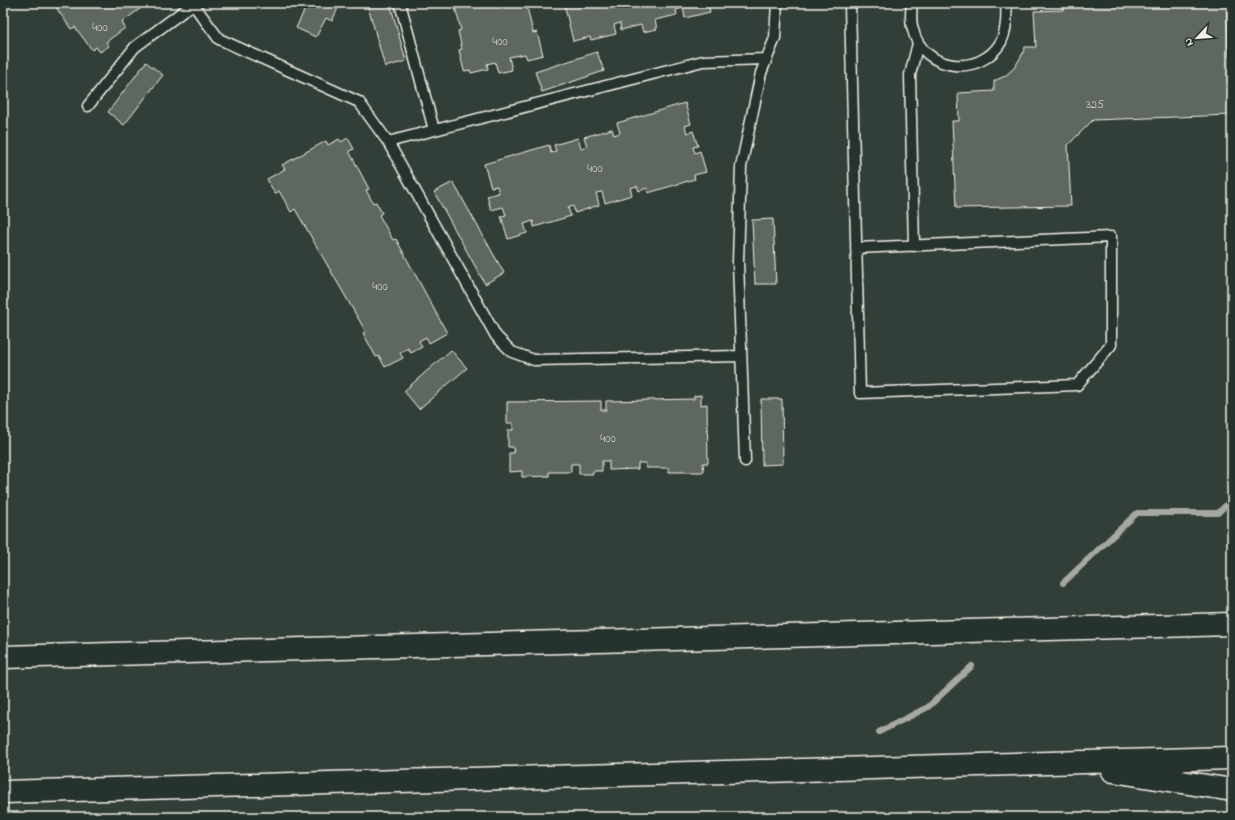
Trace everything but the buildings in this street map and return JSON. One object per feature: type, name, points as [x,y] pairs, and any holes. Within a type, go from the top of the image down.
[{"type":"highway","points":[[3,657],[1232,624]]},
{"type":"highway","points":[[3,792],[1232,758]]},
{"type":"highway","points":[[1068,763],[1213,789],[1232,790]]},
{"type":"lane","points":[[400,3],[434,130]]},
{"type":"lane","points":[[745,461],[738,262],[741,167],[761,73],[775,38],[777,3]]},
{"type":"lane","points":[[851,3],[856,248],[860,393],[1077,385],[1111,345],[1111,238],[856,248]]},
{"type":"lane","points":[[912,3],[913,31],[918,43],[926,53],[936,60],[947,65],[960,66],[972,64],[984,59],[994,52],[1006,30],[1006,3]]},
{"type":"lane","points":[[88,106],[135,48],[194,4],[219,39],[359,102],[388,142],[496,336],[512,352],[534,360],[741,356]]},
{"type":"lane","points":[[914,246],[910,75],[918,43]]},
{"type":"lane","points":[[388,142],[703,61],[766,59]]},
{"type":"waterway","points":[[1063,583],[1137,513],[1218,513],[1232,499]]},
{"type":"waterway","points":[[879,732],[928,707],[972,666]]}]
